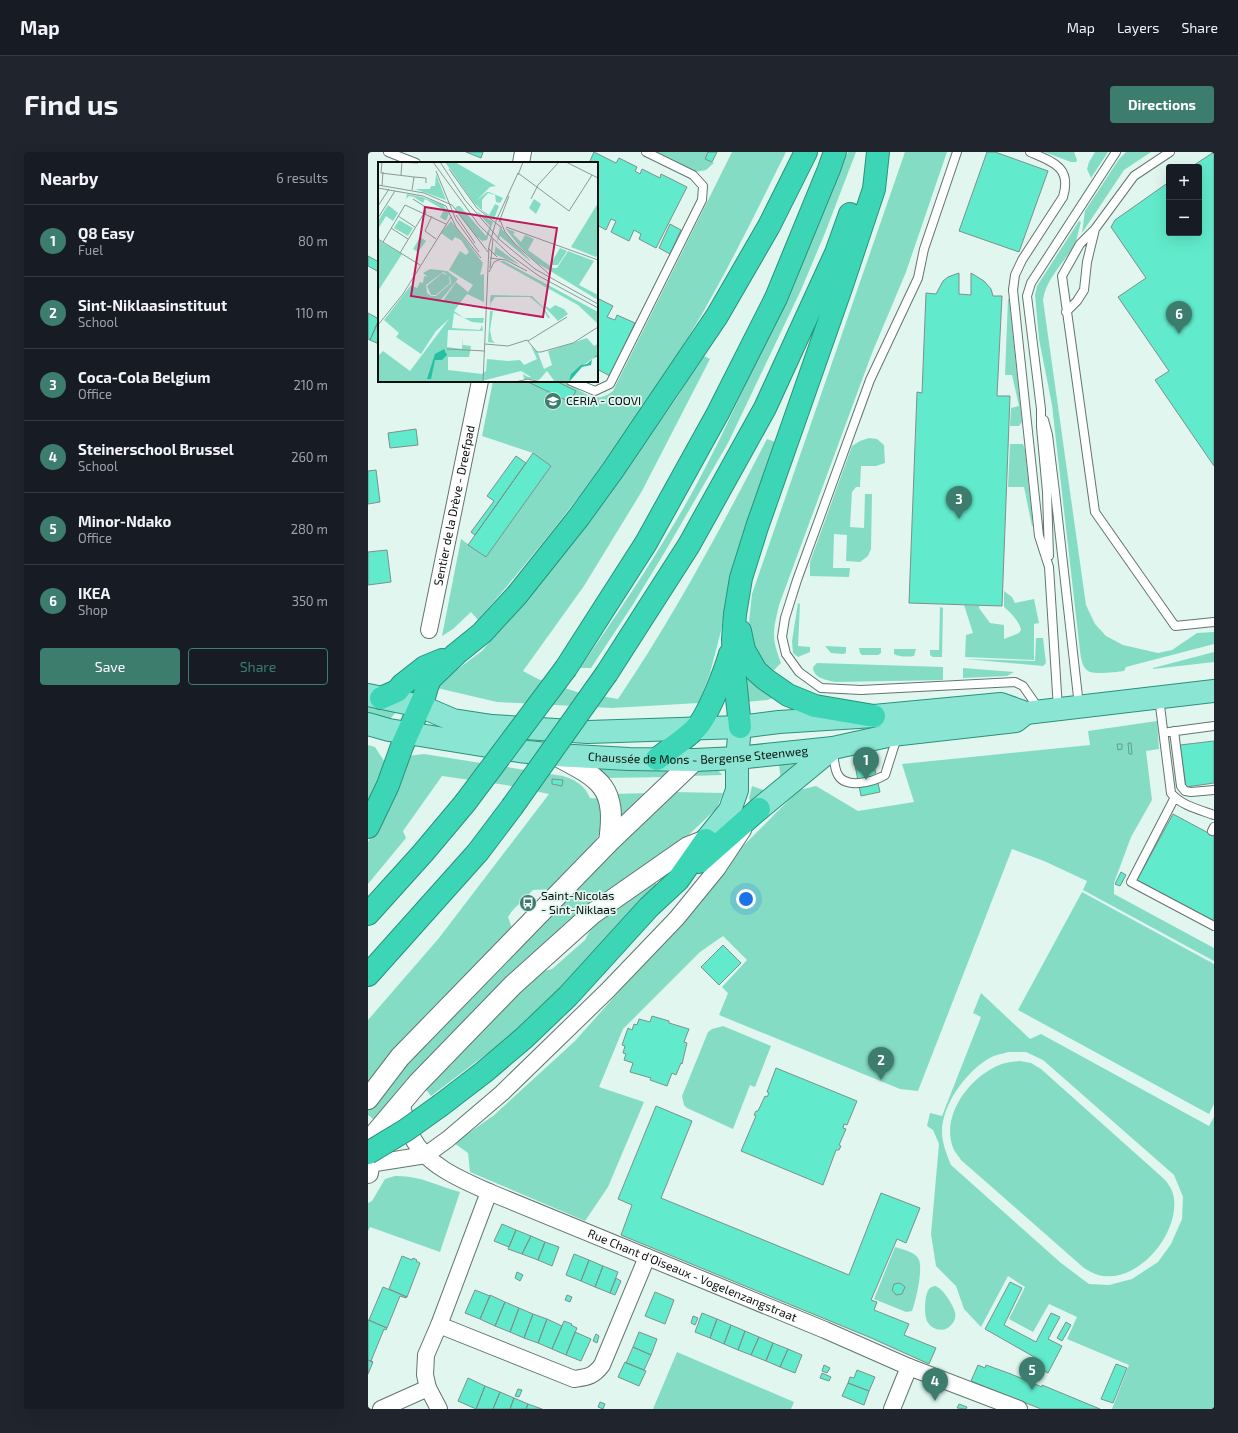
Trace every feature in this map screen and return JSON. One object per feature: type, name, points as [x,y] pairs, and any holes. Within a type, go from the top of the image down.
[{"type":"highway","points":[[368,827],[382,799],[430,679],[456,654],[482,633],[516,595],[579,517],[613,470],[717,316],[769,226],[806,152]]},
{"type":"highway","points":[[368,914],[423,853],[465,803],[566,668],[646,543],[718,412],[776,298],[835,152]]},
{"type":"highway","points":[[372,970],[478,852],[512,807],[607,673],[689,545],[765,408],[836,253],[872,152]]},
{"type":"highway","points":[[734,727],[733,639],[735,614],[741,578],[757,527],[874,189],[878,152]]},
{"type":"highway","points":[[735,614],[744,650],[756,671],[774,686],[795,699],[815,706],[874,716]]},
{"type":"highway","points":[[657,759],[697,728],[709,707],[727,664],[733,639]]},
{"type":"highway","points":[[374,696],[398,691],[402,685],[425,667],[456,654]]},
{"type":"highway","points":[[368,1163],[406,1130],[484,1072],[537,1025],[568,996],[649,907],[759,809]]},
{"type":"highway","points":[[678,880],[706,840]]},
{"type":"main road","name":"Chaussée de Mons - Bergense Steenweg","points":[[368,724],[409,733],[519,751],[555,755],[628,759],[695,760],[737,758],[833,748],[897,734],[1016,721],[1051,710],[1214,691]]},
{"type":"main road","name":"Chaussée de Mons - Bergense Steenweg","points":[[374,696],[420,706],[453,720],[492,726],[588,732],[734,727],[1001,704],[1051,710]]},
{"type":"main road","points":[[706,840],[730,810],[736,790],[737,758],[734,727]]},
{"type":"main road","points":[[695,760],[734,727]]},
{"type":"main road","points":[[759,809],[833,748]]},
{"type":"street","points":[[521,162],[523,152]]},
{"type":"street","name":"Sentier de la Drève - Dreefpad","points":[[429,630],[480,382]]},
{"type":"street","points":[[555,755],[585,771],[600,782],[609,799],[611,810],[609,842]]},
{"type":"street","points":[[368,1099],[400,1057],[609,842],[695,760]]},
{"type":"street","points":[[368,1163],[426,1155],[448,1139],[502,1093],[607,991],[677,918],[717,869],[759,809]]},
{"type":"street","points":[[368,1142],[401,1102],[512,985],[568,934],[592,914],[688,847],[706,840]]},
{"type":"street","name":"Rue Chant d'Oiseaux - Vogelenzangstraat","points":[[401,1102],[407,1124],[418,1147],[447,1172],[489,1192],[825,1330],[909,1367],[1019,1409]]},
{"type":"street","points":[[439,1409],[428,1388],[425,1375],[426,1355],[439,1325],[489,1192]]},
{"type":"street","points":[[439,1325],[574,1379],[590,1376],[596,1373],[602,1365],[647,1257]]},
{"type":"street","points":[[892,1409],[909,1367]]},
{"type":"street","points":[[381,1409],[428,1388]]},
{"type":"lane","points":[[388,152],[413,162]]},
{"type":"lane","points":[[573,382],[595,391],[610,384],[702,200],[703,186],[693,175],[646,152]]},
{"type":"lane","points":[[957,152],[924,249],[918,278],[870,380],[797,580],[785,618],[782,637],[786,654],[798,672],[821,688],[861,690],[1015,682],[1023,686],[1051,710]]},
{"type":"lane","points":[[1030,152],[1053,162],[1063,170],[1066,180],[1066,188],[1063,197],[1022,260],[1015,275],[1012,290],[1039,536],[1049,567]]},
{"type":"lane","points":[[1051,710],[1047,492],[1041,427],[1041,409],[1028,296],[1031,284],[1116,152]]},
{"type":"lane","points":[[1170,152],[1134,176],[1095,229],[1080,244],[1062,276],[1095,512],[1175,626],[1214,622]]},
{"type":"lane","points":[[1066,312],[1077,301],[1084,290],[1087,262],[1095,229]]},
{"type":"lane","points":[[1041,409],[1048,435],[1051,710]]},
{"type":"lane","points":[[1159,697],[1171,793],[1182,802],[1214,816]]},
{"type":"lane","points":[[1164,733],[1214,726]]},
{"type":"lane","points":[[1174,731],[1182,786],[1185,791],[1191,792],[1214,790]]},
{"type":"lane","points":[[833,748],[837,774],[844,780],[856,784],[878,780],[885,775],[897,734]]},
{"type":"lane","points":[[1175,797],[1131,882],[1214,926]]},
{"type":"green space","points":[[654,152],[708,152],[705,159],[714,163],[706,170],[695,172]]},
{"type":"green space","points":[[732,152],[786,152],[732,260],[702,313],[671,365],[627,431],[530,559],[478,620],[471,612],[453,629],[442,636],[461,539],[486,557],[551,466],[533,453],[482,436],[493,382],[562,382],[585,394],[598,397],[605,396],[613,391]]},
{"type":"green space","points":[[848,152],[856,152],[825,233],[801,290],[728,443],[632,606],[591,668],[580,668],[654,557],[704,471],[811,242]]},
{"type":"green space","points":[[905,152],[947,152],[906,272],[872,353],[779,605],[774,628],[774,640],[781,663],[770,674],[755,647],[749,622],[752,594]]},
{"type":"green space","points":[[1044,152],[1074,152],[1077,160],[1076,162],[1071,162]]},
{"type":"green space","points":[[1095,152],[1108,152],[1091,178],[1087,169]]},
{"type":"green space","points":[[1126,152],[1151,152],[1124,170],[1082,233],[1085,211],[1119,159]]},
{"type":"green space","points":[[1079,221],[1081,222],[1076,241],[1052,276],[1043,300],[1086,605],[1095,624],[1106,636],[1123,645],[1158,653],[1172,650],[1197,633],[1214,632],[1214,644],[1126,667],[1124,671],[1105,673],[1088,671],[1083,665],[1081,657],[1052,405],[1039,339],[1035,295],[1037,286]]},
{"type":"green space","points":[[1008,299],[1022,422],[1019,426],[1010,426],[1011,408],[1019,406],[1012,375],[1005,375]]},
{"type":"green space","points":[[702,355],[710,359],[642,491],[584,586],[523,671],[538,679],[577,692],[618,699],[639,668],[678,604],[767,439],[778,443],[729,584],[721,631],[710,673],[699,703],[612,708],[497,702],[437,688],[447,677],[482,651],[560,558],[678,396]]},
{"type":"green space","points":[[869,438],[877,439],[884,445],[885,463],[876,466],[861,466],[860,487],[856,487],[852,492],[850,527],[864,528],[865,494],[872,494],[871,549],[868,556],[860,562],[846,561],[847,535],[834,534],[833,568],[850,568],[849,577],[810,576],[810,562],[852,446]]},
{"type":"green space","points":[[1010,444],[1023,444],[1025,450],[1033,526],[1024,487],[1008,487]]},
{"type":"green space","points":[[1004,591],[1012,597],[1015,603],[1034,599],[1039,623],[1034,624],[1034,660],[965,657],[966,635],[973,633],[964,605],[979,606],[990,623],[1004,625],[1004,639],[1019,633],[1021,630],[1012,614],[1004,607]]},
{"type":"green space","points":[[798,603],[800,604],[798,646],[810,647],[810,652],[798,657],[793,653],[792,641]]},
{"type":"green space","points":[[940,607],[943,608],[942,657],[933,657],[930,655],[930,650],[939,650]]},
{"type":"green space","points":[[1036,638],[1043,638],[1046,663],[1043,666],[966,659],[1035,661]]},
{"type":"green space","points":[[825,646],[846,647],[846,653],[831,653]]},
{"type":"green space","points":[[859,648],[881,648],[881,653],[878,655],[862,655]]},
{"type":"green space","points":[[894,649],[916,649],[914,656],[906,657],[894,654]]},
{"type":"green space","points":[[1214,652],[1214,662],[1153,669],[1153,668]]},
{"type":"green space","points":[[817,663],[943,667],[943,680],[835,682],[821,678],[815,674],[813,667]]},
{"type":"green space","points":[[745,665],[779,696],[767,700],[746,702]]},
{"type":"green space","points":[[963,668],[1014,672],[1007,676],[963,678]]},
{"type":"green space","points":[[368,702],[399,709],[389,720],[368,715]]},
{"type":"green space","points":[[1157,721],[1159,749],[1146,751],[1152,800],[1131,837],[1114,883],[1114,894],[1214,948],[1214,961],[1083,890],[1087,881],[1044,861],[1012,849],[918,1091],[900,1089],[719,1015],[728,993],[722,987],[747,960],[723,936],[700,952],[623,1029],[599,1087],[644,1102],[608,1187],[585,1221],[470,1172],[468,1153],[454,1143],[493,1116],[575,1041],[686,916],[742,847],[799,790],[816,786],[858,811],[914,802],[902,764],[1090,745],[1088,731]]},
{"type":"green space","points":[[368,745],[375,747],[386,764],[368,804]]},
{"type":"green space","points":[[424,754],[563,776],[572,779],[582,786],[590,798],[603,799],[601,831],[592,847],[554,889],[533,890],[512,911],[508,917],[513,931],[368,1084],[368,1020],[439,938],[549,794],[506,785],[442,776],[403,831],[406,838],[368,884],[368,842],[382,818],[408,756]]},
{"type":"green space","points":[[804,761],[781,781],[779,765]]},
{"type":"green space","points":[[598,768],[671,768],[667,777],[603,778],[599,774]]},
{"type":"green space","points":[[699,769],[715,769],[722,775],[690,776]]},
{"type":"green space","points":[[752,786],[769,792],[752,803],[749,799]]},
{"type":"green space","points":[[673,792],[723,793],[717,808],[679,844],[556,933],[526,960],[377,1122],[368,1115],[368,1105],[391,1076]]},
{"type":"green space","points":[[650,793],[619,824],[613,794]]},
{"type":"green space","points":[[653,878],[656,883],[656,887],[597,953],[534,1015],[505,1040],[431,1096],[424,1087],[532,974],[552,969],[585,940],[592,926]]},
{"type":"green space","points":[[1082,892],[1214,964],[1214,1104],[1209,1114],[1018,1010]]},
{"type":"green space","points":[[981,993],[1030,1039],[1041,1034],[1209,1126],[1214,1117],[1214,1409],[1112,1409],[1129,1365],[1067,1339],[1077,1317],[1049,1304],[1033,1332],[1009,1319],[1025,1287],[1008,1276],[981,1327],[964,1309],[956,1286],[936,1266],[931,1234],[939,1144],[933,1130],[927,1126],[930,1113],[942,1116],[981,1017],[973,1013]],"holes":[[[1008,1052],[1026,1052],[1043,1060],[1174,1175],[1183,1197],[1182,1219],[1171,1244],[1158,1262],[1132,1279],[1109,1285],[1089,1284],[1061,1263],[951,1165],[946,1153],[942,1132],[946,1111],[956,1091],[963,1081],[979,1065],[990,1058]]]},
{"type":"green space","points":[[723,1026],[771,1046],[755,1087],[750,1085],[733,1129],[687,1108],[684,1105],[682,1096],[708,1032],[712,1029]]},
{"type":"green space","points":[[1020,1061],[1031,1063],[1041,1069],[1163,1178],[1170,1187],[1174,1199],[1174,1213],[1170,1226],[1163,1240],[1154,1252],[1143,1263],[1130,1271],[1117,1276],[1103,1276],[1084,1268],[961,1160],[954,1150],[950,1126],[953,1114],[965,1092],[983,1074],[996,1066],[1009,1062]]},
{"type":"green space","points":[[395,1176],[412,1177],[460,1192],[440,1252],[370,1227],[368,1231],[368,1203],[372,1201],[385,1179]]},
{"type":"green space","points":[[895,1247],[914,1254],[920,1262],[919,1284],[912,1311],[906,1312],[874,1299]]},
{"type":"green space","points":[[935,1286],[944,1293],[955,1312],[955,1320],[953,1323],[943,1330],[932,1327],[926,1318],[925,1304],[927,1294],[930,1288]]},
{"type":"green space","points":[[677,1352],[794,1402],[791,1409],[653,1409]]},
{"type":"building","points":[[466,152],[483,152],[481,158]]},
{"type":"building","points":[[594,152],[616,163],[619,158],[637,167],[635,171],[640,174],[642,169],[660,178],[661,174],[687,187],[656,248],[639,239],[641,234],[634,230],[629,241],[611,232],[616,221],[611,219],[606,230],[598,226],[598,162],[589,162]]},
{"type":"building","points":[[708,152],[717,152],[712,162],[705,159]]},
{"type":"building","points":[[987,152],[995,152],[1048,171],[1019,252],[959,231]]},
{"type":"building","points":[[1214,152],[1214,466],[1155,380],[1169,371],[1118,297],[1146,278],[1111,227],[1115,220],[1166,184],[1166,236],[1202,236],[1202,164],[1196,164]]},
{"type":"building","points":[[670,224],[681,230],[670,254],[659,248]]},
{"type":"building","points":[[368,256],[378,261],[378,271],[368,266]]},
{"type":"building","points":[[959,273],[959,294],[971,295],[971,273],[984,281],[991,289],[993,296],[1002,296],[997,396],[1010,396],[1002,606],[909,603],[917,392],[922,393],[926,293],[936,294],[943,281],[948,277]]},
{"type":"building","points":[[598,298],[613,306],[607,317],[615,320],[617,315],[635,323],[610,376],[598,370]]},
{"type":"building","points":[[368,313],[378,318],[378,321],[370,340],[368,339]]},
{"type":"building","points":[[378,322],[378,344],[370,340]]},
{"type":"building","points":[[528,382],[558,382],[576,391],[570,402]]},
{"type":"building","points":[[416,429],[418,445],[390,448],[388,433]]},
{"type":"building","points":[[533,453],[551,466],[486,557],[468,545]]},
{"type":"building","points":[[516,456],[526,463],[475,535],[471,532],[494,501],[487,496]]},
{"type":"building","points":[[376,470],[380,502],[368,504],[368,471]]},
{"type":"building","points":[[387,550],[391,582],[368,585],[368,552]]},
{"type":"building","points":[[1214,741],[1214,783],[1186,787],[1180,745]]},
{"type":"building","points":[[1128,743],[1131,743],[1132,754],[1129,754]]},
{"type":"building","points":[[1117,744],[1122,744],[1122,749],[1118,750]]},
{"type":"building","points":[[873,761],[880,792],[861,796],[855,765]]},
{"type":"building","points":[[552,779],[563,780],[562,786],[552,784]]},
{"type":"building","points":[[1173,814],[1214,836],[1214,921],[1137,880]]},
{"type":"building","points":[[1121,872],[1126,875],[1120,886],[1115,884]]},
{"type":"building","points":[[723,945],[741,963],[719,985],[701,967]]},
{"type":"building","points":[[652,1016],[689,1029],[684,1042],[687,1043],[682,1064],[681,1063],[676,1075],[672,1073],[667,1086],[650,1080],[651,1078],[630,1072],[633,1063],[624,1060],[626,1054],[623,1053],[625,1046],[622,1045],[628,1028],[632,1030],[634,1024],[637,1025],[639,1019],[650,1022]]},
{"type":"building","points":[[776,1068],[857,1101],[847,1125],[844,1124],[843,1128],[846,1129],[839,1145],[841,1146],[839,1150],[836,1150],[823,1185],[741,1151],[756,1116],[754,1115],[756,1111],[758,1111],[765,1096],[767,1097],[769,1093],[767,1092]]},
{"type":"building","points":[[656,1106],[692,1121],[661,1198],[849,1275],[881,1193],[920,1208],[906,1243],[897,1239],[871,1300],[877,1302],[874,1310],[909,1324],[904,1335],[936,1348],[929,1364],[869,1337],[621,1235],[632,1205],[618,1199]]},
{"type":"building","points":[[502,1224],[516,1230],[509,1247],[494,1241]]},
{"type":"building","points":[[516,1230],[531,1236],[522,1254],[508,1249]]},
{"type":"building","points":[[531,1236],[545,1242],[538,1260],[522,1254]]},
{"type":"building","points":[[545,1242],[559,1247],[552,1266],[538,1260]]},
{"type":"building","points":[[574,1254],[589,1260],[581,1281],[566,1275]]},
{"type":"building","points":[[402,1256],[412,1260],[413,1258],[420,1263],[407,1297],[389,1289]]},
{"type":"building","points":[[589,1260],[603,1266],[595,1287],[581,1281]]},
{"type":"building","points":[[603,1266],[618,1272],[610,1293],[595,1287]]},
{"type":"building","points":[[517,1272],[523,1275],[520,1281],[515,1278]]},
{"type":"building","points":[[616,1278],[621,1281],[615,1295],[610,1293]]},
{"type":"building","points":[[1010,1282],[1022,1288],[1004,1325],[1036,1342],[1051,1313],[1060,1317],[1048,1339],[1062,1346],[1048,1373],[1032,1365],[1036,1358],[985,1329]]},
{"type":"building","points":[[900,1283],[905,1287],[902,1294],[896,1295],[892,1290],[894,1284]]},
{"type":"building","points":[[383,1287],[407,1297],[400,1296],[387,1328],[369,1320]]},
{"type":"building","points":[[475,1290],[490,1296],[480,1319],[465,1313]]},
{"type":"building","points":[[655,1292],[674,1300],[665,1324],[645,1316]]},
{"type":"building","points":[[490,1295],[505,1302],[495,1326],[480,1319]]},
{"type":"building","points":[[567,1295],[572,1297],[570,1302],[565,1300]]},
{"type":"building","points":[[505,1302],[519,1308],[510,1332],[495,1326]]},
{"type":"building","points":[[519,1308],[533,1314],[524,1338],[510,1332]]},
{"type":"building","points":[[702,1313],[717,1319],[710,1338],[695,1332]]},
{"type":"building","points":[[533,1314],[547,1319],[538,1343],[524,1338]]},
{"type":"building","points":[[693,1316],[698,1318],[695,1325],[691,1323]]},
{"type":"building","points":[[547,1319],[562,1326],[552,1349],[538,1343]]},
{"type":"building","points":[[717,1319],[731,1325],[724,1344],[710,1338]]},
{"type":"building","points":[[368,1320],[387,1328],[386,1330],[384,1329],[371,1361],[373,1362],[368,1360]]},
{"type":"building","points":[[564,1321],[577,1328],[566,1355],[552,1349]]},
{"type":"building","points":[[1066,1322],[1071,1325],[1062,1341],[1057,1338]]},
{"type":"building","points":[[731,1325],[745,1331],[738,1350],[724,1344]]},
{"type":"building","points":[[745,1331],[759,1337],[751,1355],[738,1350]]},
{"type":"building","points":[[575,1332],[591,1339],[581,1361],[566,1355]]},
{"type":"building","points":[[639,1332],[657,1339],[651,1355],[633,1347]]},
{"type":"building","points":[[596,1334],[599,1336],[597,1343],[593,1341]]},
{"type":"building","points":[[759,1337],[773,1343],[766,1361],[751,1355]]},
{"type":"building","points":[[773,1343],[788,1349],[780,1367],[766,1361]]},
{"type":"building","points":[[633,1347],[651,1355],[644,1370],[626,1363]]},
{"type":"building","points":[[788,1349],[802,1355],[795,1373],[780,1367]]},
{"type":"building","points":[[368,1360],[373,1362],[368,1374]]},
{"type":"building","points":[[625,1362],[646,1371],[639,1386],[618,1377]]},
{"type":"building","points":[[1116,1364],[1127,1368],[1113,1403],[1101,1399]]},
{"type":"building","points":[[824,1365],[830,1368],[827,1373],[822,1371]]},
{"type":"building","points":[[978,1365],[985,1368],[986,1365],[1042,1387],[1042,1385],[1100,1409],[1041,1409],[971,1381]]},
{"type":"building","points":[[857,1370],[875,1377],[869,1391],[848,1383],[850,1377],[854,1378]]},
{"type":"building","points":[[822,1373],[831,1377],[829,1381],[820,1378]]},
{"type":"building","points":[[468,1378],[485,1386],[476,1409],[458,1401]]},
{"type":"building","points":[[848,1383],[869,1391],[864,1405],[842,1396]]},
{"type":"building","points":[[485,1386],[500,1392],[493,1409],[476,1409]]},
{"type":"building","points":[[518,1389],[522,1390],[519,1397],[515,1396]]},
{"type":"building","points":[[500,1392],[514,1398],[510,1409],[493,1409]]},
{"type":"building","points":[[514,1398],[528,1404],[526,1409],[510,1409]]},
{"type":"building","points":[[600,1402],[605,1404],[603,1409],[598,1407]]},
{"type":"building","points":[[528,1404],[542,1409],[526,1409]]},
{"type":"building","points":[[959,1404],[967,1407],[966,1409],[957,1408]]},
{"type":"place","name":"IKEA","points":[[1179,334]]},
{"type":"place","name":"CERIA - COOVI","points":[[553,401]]},
{"type":"place","name":"Coca-Cola Belgium","points":[[959,519]]},
{"type":"place","name":"Q8 Easy","points":[[866,780]]},
{"type":"place","name":"Saint-Nicolas - Sint-Niklaas","points":[[528,903]]},
{"type":"place","name":"Sint-Niklaasinstituut","points":[[881,1080]]},
{"type":"place","name":"Minor-Ndako","points":[[1032,1390]]},
{"type":"place","name":"Steinerschool Brussel","points":[[935,1401]]}]
